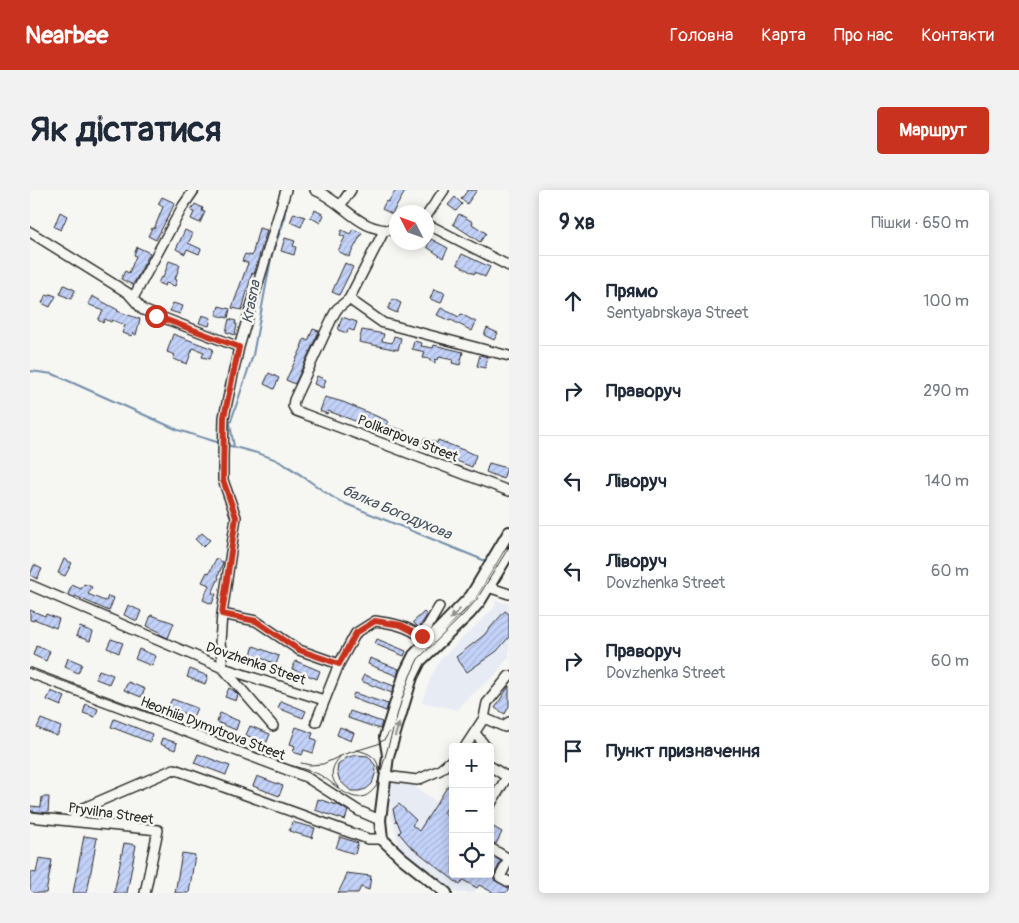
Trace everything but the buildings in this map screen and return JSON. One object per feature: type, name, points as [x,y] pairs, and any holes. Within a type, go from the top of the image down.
[{"type":"main road","points":[[446,893],[409,864],[382,839],[380,820],[388,756],[412,677],[428,642],[469,614],[488,580],[507,536]]},
{"type":"main road","points":[[488,580],[509,552]]},
{"type":"street","points":[[133,298],[194,190]]},
{"type":"street","points":[[273,726],[223,668],[220,642],[222,614],[236,517],[223,480],[222,458],[224,417],[239,347],[286,190]]},
{"type":"street","points":[[315,190],[323,193],[360,222],[384,231],[389,231]]},
{"type":"street","points":[[340,206],[351,190]]},
{"type":"street","points":[[433,205],[444,190]]},
{"type":"street","points":[[434,228],[509,266]]},
{"type":"street","points":[[384,231],[349,299],[383,323],[509,356]]},
{"type":"street","points":[[30,232],[133,298],[143,310],[239,347]]},
{"type":"street","name":"Polikarpova Street","points":[[349,299],[337,309],[329,324],[294,400],[293,406],[296,411],[509,491]]},
{"type":"street","points":[[488,580],[509,594]]},
{"type":"street","name":"Dovzhenka Street","points":[[30,585],[223,668],[324,700]]},
{"type":"street","points":[[316,722],[339,664],[356,633],[375,621],[401,625],[428,642],[439,607]]},
{"type":"street","points":[[222,614],[256,621],[299,650],[339,664]]},
{"type":"street","name":"Heorhiia Dymytrova Street","points":[[30,673],[306,778],[359,811],[380,820]]},
{"type":"street","points":[[468,743],[484,718],[487,702],[509,676]]},
{"type":"street","points":[[484,718],[505,727],[509,722]]},
{"type":"street","points":[[475,734],[483,743]]},
{"type":"street","points":[[386,776],[417,780],[440,770],[449,762]]},
{"type":"street","points":[[494,768],[508,776],[494,799]]},
{"type":"street","points":[[72,821],[80,810],[174,769],[368,839],[382,839]]},
{"type":"street","name":"Pryvilna Street","points":[[30,817],[158,830],[145,893]]},
{"type":"street","points":[[494,850],[509,859],[500,877],[509,882]]},
{"type":"shaded area","points":[[496,600],[509,604],[509,657],[493,677],[462,703],[458,710],[422,702],[431,677],[441,659],[495,607]]},
{"type":"shaded area","points":[[392,782],[408,782],[449,810],[449,878],[483,878],[474,893],[457,893],[401,852],[390,811]]},
{"type":"waterway","name":"Krasna","points":[[234,447],[230,424],[253,355],[272,253],[283,224],[287,200]]},
{"type":"waterway","name":"балка Богодухова","points":[[30,371],[53,374],[178,430],[220,443]]},
{"type":"waterway","name":"балка Богодухова","points":[[227,445],[274,459],[288,466],[339,501],[488,562]]},
{"type":"tram line","points":[[30,669],[280,762],[313,772],[340,790],[355,797],[362,797],[370,793],[377,785],[401,702],[418,659],[477,599],[509,547]]},
{"type":"tram line","points":[[301,763],[310,765],[323,764],[345,754],[378,744],[385,739],[389,732]]},
{"type":"tram line","points":[[356,750],[372,756],[377,762],[379,771]]},
{"type":"tram line","points":[[338,787],[333,780],[332,772],[340,757]]},
{"type":"route","points":[[156,316],[239,347],[224,417],[223,480],[236,517],[222,614],[256,621],[299,650],[339,664],[356,633],[375,621],[401,625],[422,636]]}]
